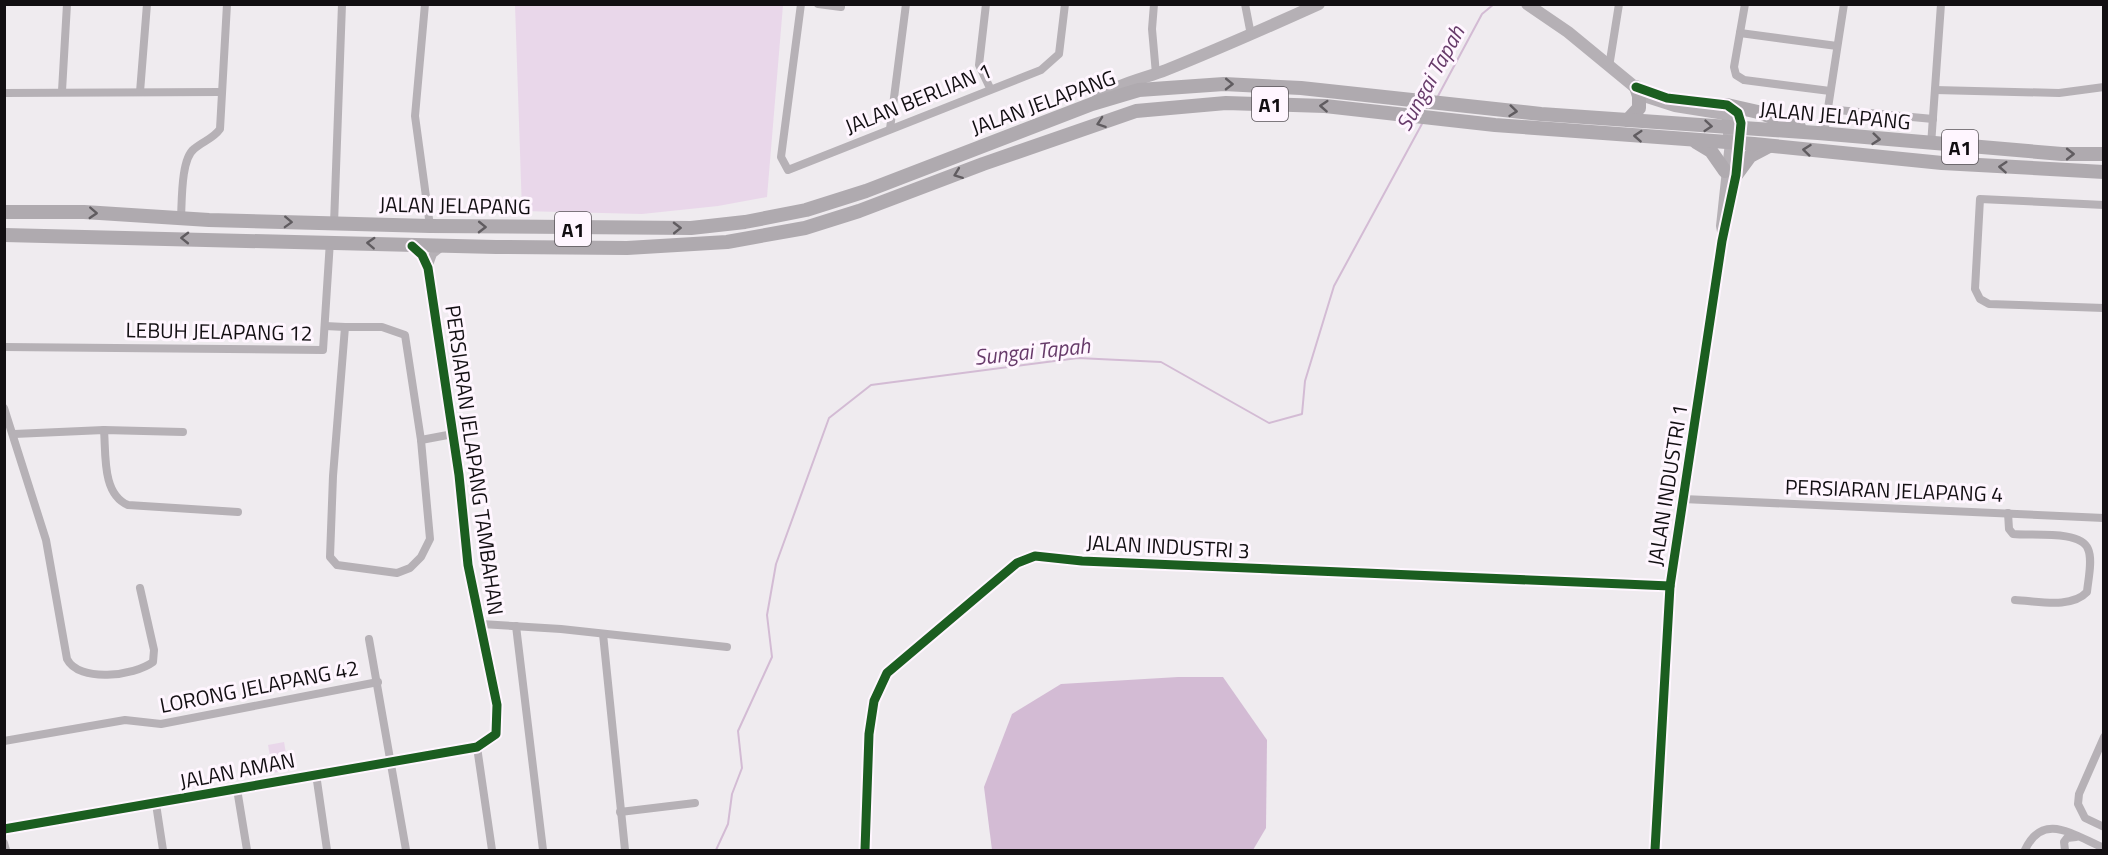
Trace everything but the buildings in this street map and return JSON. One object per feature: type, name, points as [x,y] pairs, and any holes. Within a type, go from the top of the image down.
[{"type":"main road","name":"JALAN JELAPANG","points":[[4,212],[334,224],[691,228],[745,222],[806,210],[866,191],[1092,104],[1139,90],[1224,84],[1301,88],[1455,105],[1628,120],[1734,136],[1769,146],[1942,163],[2103,172]]},
{"type":"main road","points":[[1628,120],[1640,108],[1636,87]]},
{"type":"main road","points":[[1092,104],[1124,104],[1136,111],[1143,98],[1171,88]]},
{"type":"main road","name":"JALAN JELAPANG","points":[[4,234],[330,241],[412,246],[627,248],[694,244],[766,236],[859,211],[983,164],[1136,111],[1226,103],[1325,105],[1446,119],[1692,140],[1734,136],[1821,134],[1931,145],[2062,154],[2103,154]]},
{"type":"main road","points":[[1727,105],[1758,112],[1821,134]]},
{"type":"main road","points":[[1692,140],[1712,151],[1731,173],[1747,158],[1769,146]]},
{"type":"main road","points":[[4,234],[25,226],[34,212],[42,226],[71,236]]},
{"type":"street","points":[[62,91],[67,4]]},
{"type":"street","points":[[140,92],[147,4]]},
{"type":"street","points":[[181,218],[187,156],[195,147],[215,137],[220,129],[220,92],[227,4]]},
{"type":"street","points":[[334,224],[342,4]]},
{"type":"street","points":[[424,4],[415,116],[430,226]]},
{"type":"street","name":"JALAN BERLIAN 1","points":[[801,4],[781,157],[788,171],[1041,69],[1059,54],[1065,4]]},
{"type":"street","points":[[818,4],[841,7]]},
{"type":"street","points":[[890,129],[906,4]]},
{"type":"street","points":[[986,4],[979,65],[990,88]]},
{"type":"street","points":[[1154,4],[1152,29],[1156,74]]},
{"type":"street","points":[[1245,4],[1251,34]]},
{"type":"street","points":[[1092,104],[1103,94],[1156,74],[1318,4]]},
{"type":"street","points":[[1527,4],[1568,32],[1647,97],[1670,105],[1723,113],[1729,118],[1734,136]]},
{"type":"street","points":[[1609,67],[1619,4]]},
{"type":"street","points":[[1745,4],[1734,67],[1736,75],[1744,80],[1830,91]]},
{"type":"street","points":[[1821,134],[1844,4]]},
{"type":"street","points":[[1931,145],[1941,4]]},
{"type":"street","points":[[1740,33],[1837,46]]},
{"type":"street","points":[[1636,87],[1662,97],[1727,105],[1738,113],[1734,136]]},
{"type":"street","points":[[1935,90],[2059,93],[2103,87]]},
{"type":"street","points":[[4,93],[220,92]]},
{"type":"street","points":[[1827,109],[1934,119]]},
{"type":"street","name":"JALAN INDUSTRI 1","points":[[1655,850],[1670,586],[1722,241],[1720,226],[1731,173],[1734,136]]},
{"type":"street","points":[[2103,205],[1980,199],[1975,289],[1980,299],[1989,304],[2103,308]]},
{"type":"street","name":"LEBUH JELAPANG 12","points":[[4,347],[323,350],[330,241]]},
{"type":"street","name":"PERSIARAN JELAPANG TAMBAHAN","points":[[412,246],[422,255],[428,268],[453,434],[468,565],[498,723],[496,734],[477,747]]},
{"type":"street","points":[[428,268],[433,254],[442,246]]},
{"type":"street","points":[[325,326],[382,327],[405,335],[421,440],[430,539],[421,557],[410,568],[397,573],[337,565],[330,557],[333,476],[345,327]]},
{"type":"street","points":[[4,408],[46,540],[67,659],[71,668],[79,673],[134,673],[153,662],[154,650],[140,588]]},
{"type":"street","points":[[14,434],[104,430],[183,432]]},
{"type":"street","points":[[104,430],[108,476],[111,491],[118,501],[128,505],[238,512]]},
{"type":"street","points":[[421,440],[453,434]]},
{"type":"street","name":"PERSIARAN JELAPANG 4","points":[[1683,499],[2103,518]]},
{"type":"street","points":[[2008,513],[2009,529],[2013,534],[2071,537],[2083,541],[2089,550],[2087,592],[2080,599],[2069,602],[2015,600]]},
{"type":"street","name":"JALAN INDUSTRI 3","points":[[866,850],[871,723],[874,701],[887,673],[1017,563],[1035,556],[1093,561],[1670,586]]},
{"type":"street","points":[[481,624],[727,646]]},
{"type":"street","points":[[516,626],[543,850]]},
{"type":"street","points":[[603,634],[625,850]]},
{"type":"street","points":[[369,639],[406,850]]},
{"type":"street","name":"LORONG JELAPANG 42","points":[[4,741],[125,720],[162,724],[378,682]]},
{"type":"street","points":[[2103,737],[2079,794],[2078,804],[2085,818],[2103,827]]},
{"type":"street","points":[[477,747],[492,850]]},
{"type":"street","name":"JALAN AMAN","points":[[4,829],[477,747]]},
{"type":"street","points":[[316,774],[327,850]]},
{"type":"street","points":[[237,789],[247,850]]},
{"type":"street","points":[[620,812],[694,803]]},
{"type":"street","points":[[156,804],[163,850]]},
{"type":"street","points":[[2025,850],[2031,837],[2040,829],[2053,827],[2103,848]]},
{"type":"street","points":[[2065,850],[2062,845],[2067,838],[2079,837]]},
{"type":"street","points":[[4,843],[6,850]]},
{"type":"shaded area","points":[[515,5],[783,5],[767,197],[718,206],[642,214],[522,211]]},
{"type":"shaded area","points":[[1178,677],[1223,677],[1267,740],[1266,828],[1253,850],[992,850],[984,787],[1012,714],[1061,684]]},
{"type":"shaded area","points":[[284,742],[289,770],[273,773],[268,745]]},
{"type":"waterway","name":"Sungai Tapah","points":[[1438,96],[1482,14],[1494,4]]},
{"type":"waterway","name":"Sungai Tapah","points":[[716,850],[728,824],[732,794],[742,768],[738,731],[772,657],[767,615],[776,564],[829,418],[871,385],[1078,358],[1161,362],[1269,423],[1302,414],[1305,381],[1334,286],[1423,122]]},
{"type":"cycle path","points":[[1636,87],[1667,98],[1727,105],[1738,113],[1741,123],[1736,175],[1722,241],[1670,586],[1655,850]]},
{"type":"cycle path","points":[[4,829],[477,747],[496,734],[497,705],[468,565],[459,475],[428,268],[422,255],[412,246]]},
{"type":"cycle path","points":[[865,850],[869,734],[874,701],[887,673],[1017,563],[1035,556],[1082,561],[1670,586]]}]
